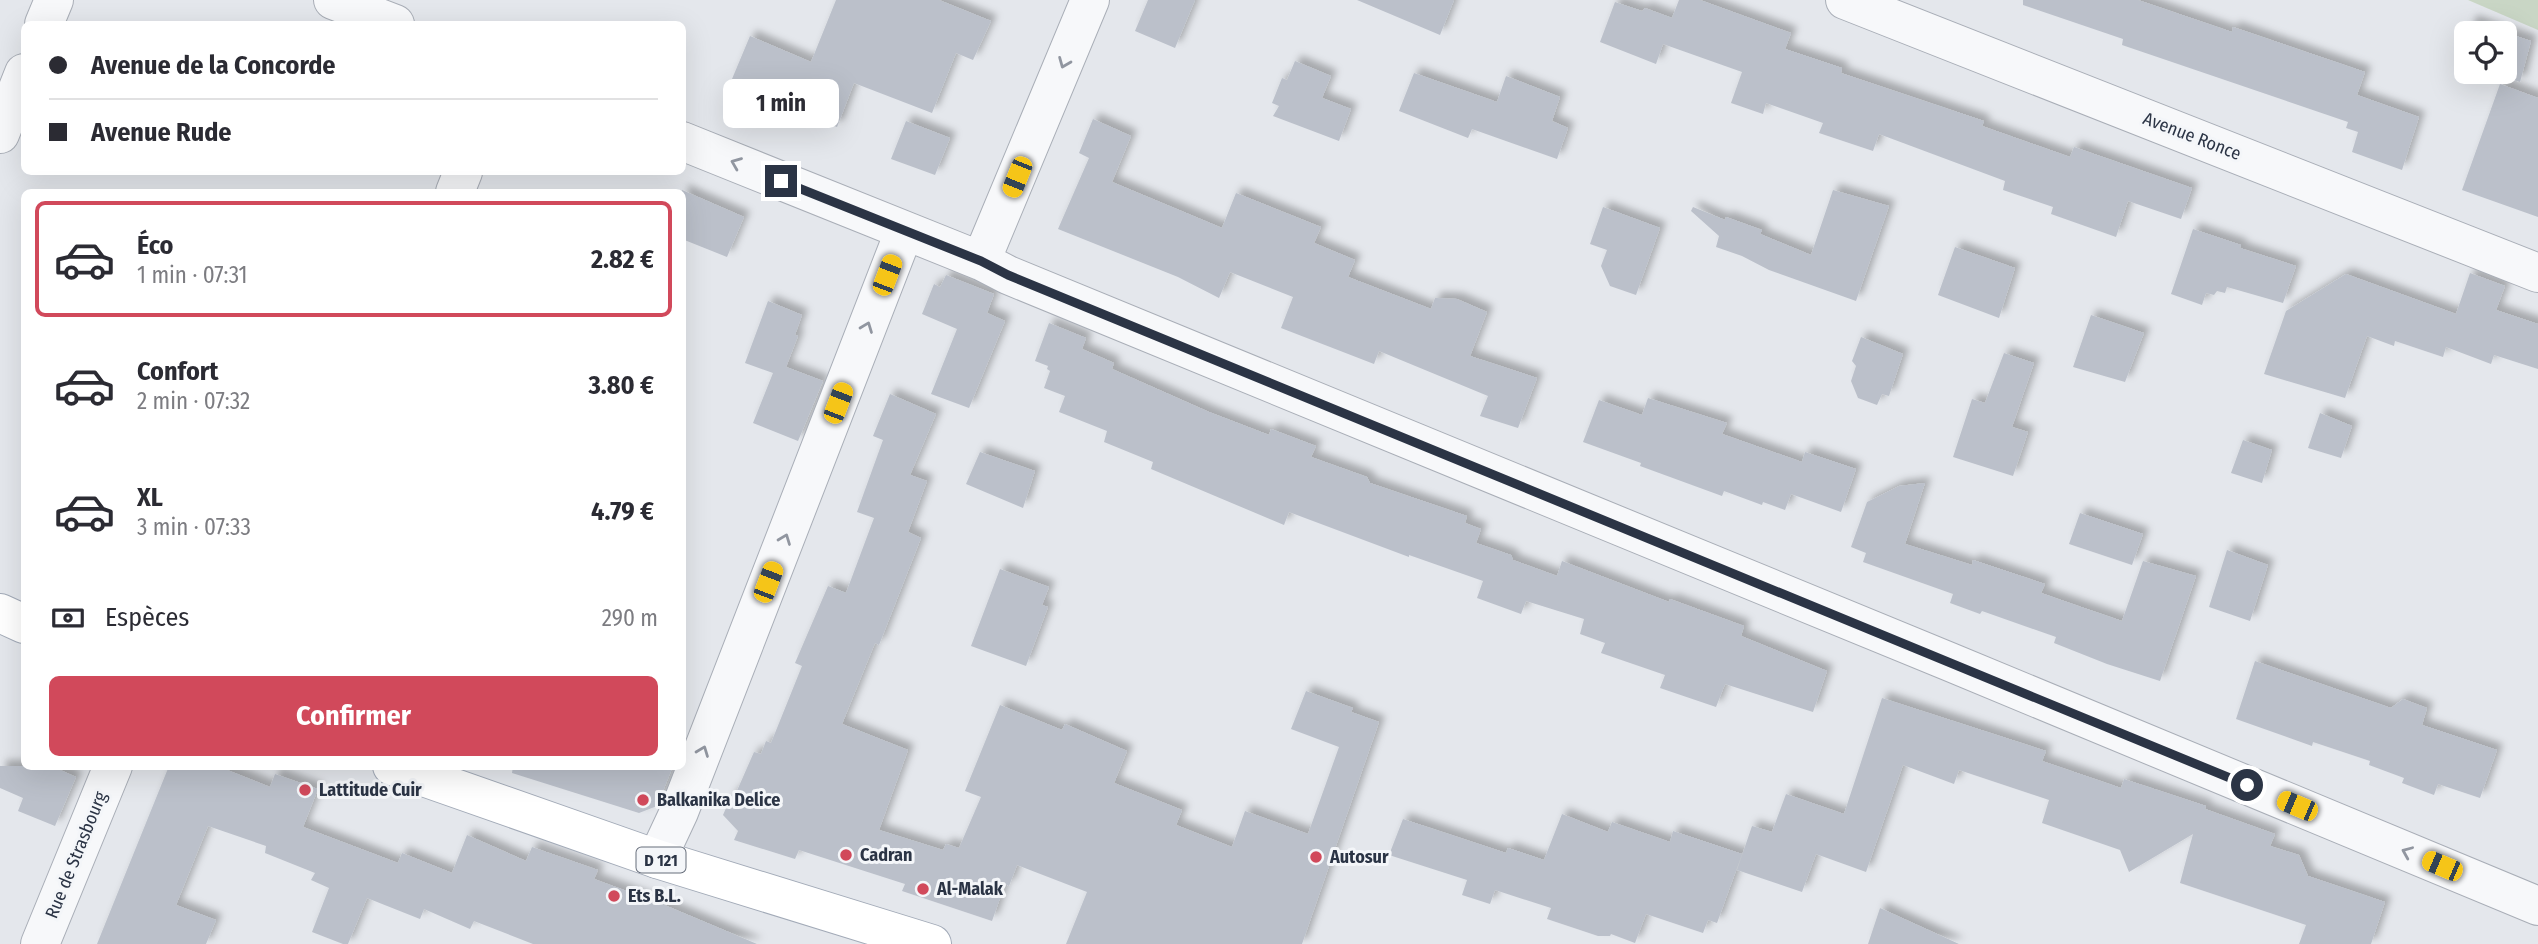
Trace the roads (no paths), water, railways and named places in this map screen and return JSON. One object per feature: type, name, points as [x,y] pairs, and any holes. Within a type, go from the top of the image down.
[{"type":"main road","points":[[0,613],[21,623]]},
{"type":"main road","name":"D 121","points":[[404,770],[657,859],[932,944]]},
{"type":"street","points":[[45,21],[54,0]]},
{"type":"street","points":[[333,0],[387,21]]},
{"type":"street","points":[[981,261],[1090,0]]},
{"type":"street","name":"Avenue Ronce","points":[[1845,0],[2538,273]]},
{"type":"street","points":[[0,134],[21,82]]},
{"type":"street","points":[[686,143],[981,261],[1008,275],[2538,906]]},
{"type":"street","points":[[657,859],[679,813],[904,232]]},
{"type":"street","name":"Rue de Strasbourg","points":[[40,944],[111,770]]},
{"type":"place","name":"Lattitude Cuir","points":[[305,790]]},
{"type":"place","name":"Balkanika Delice","points":[[643,800]]},
{"type":"place","name":"Cadran","points":[[846,855]]},
{"type":"place","name":"Autosur","points":[[1316,857]]},
{"type":"place","name":"Al-Malak","points":[[923,889]]},
{"type":"place","name":"Ets B.L.","points":[[614,896]]}]
